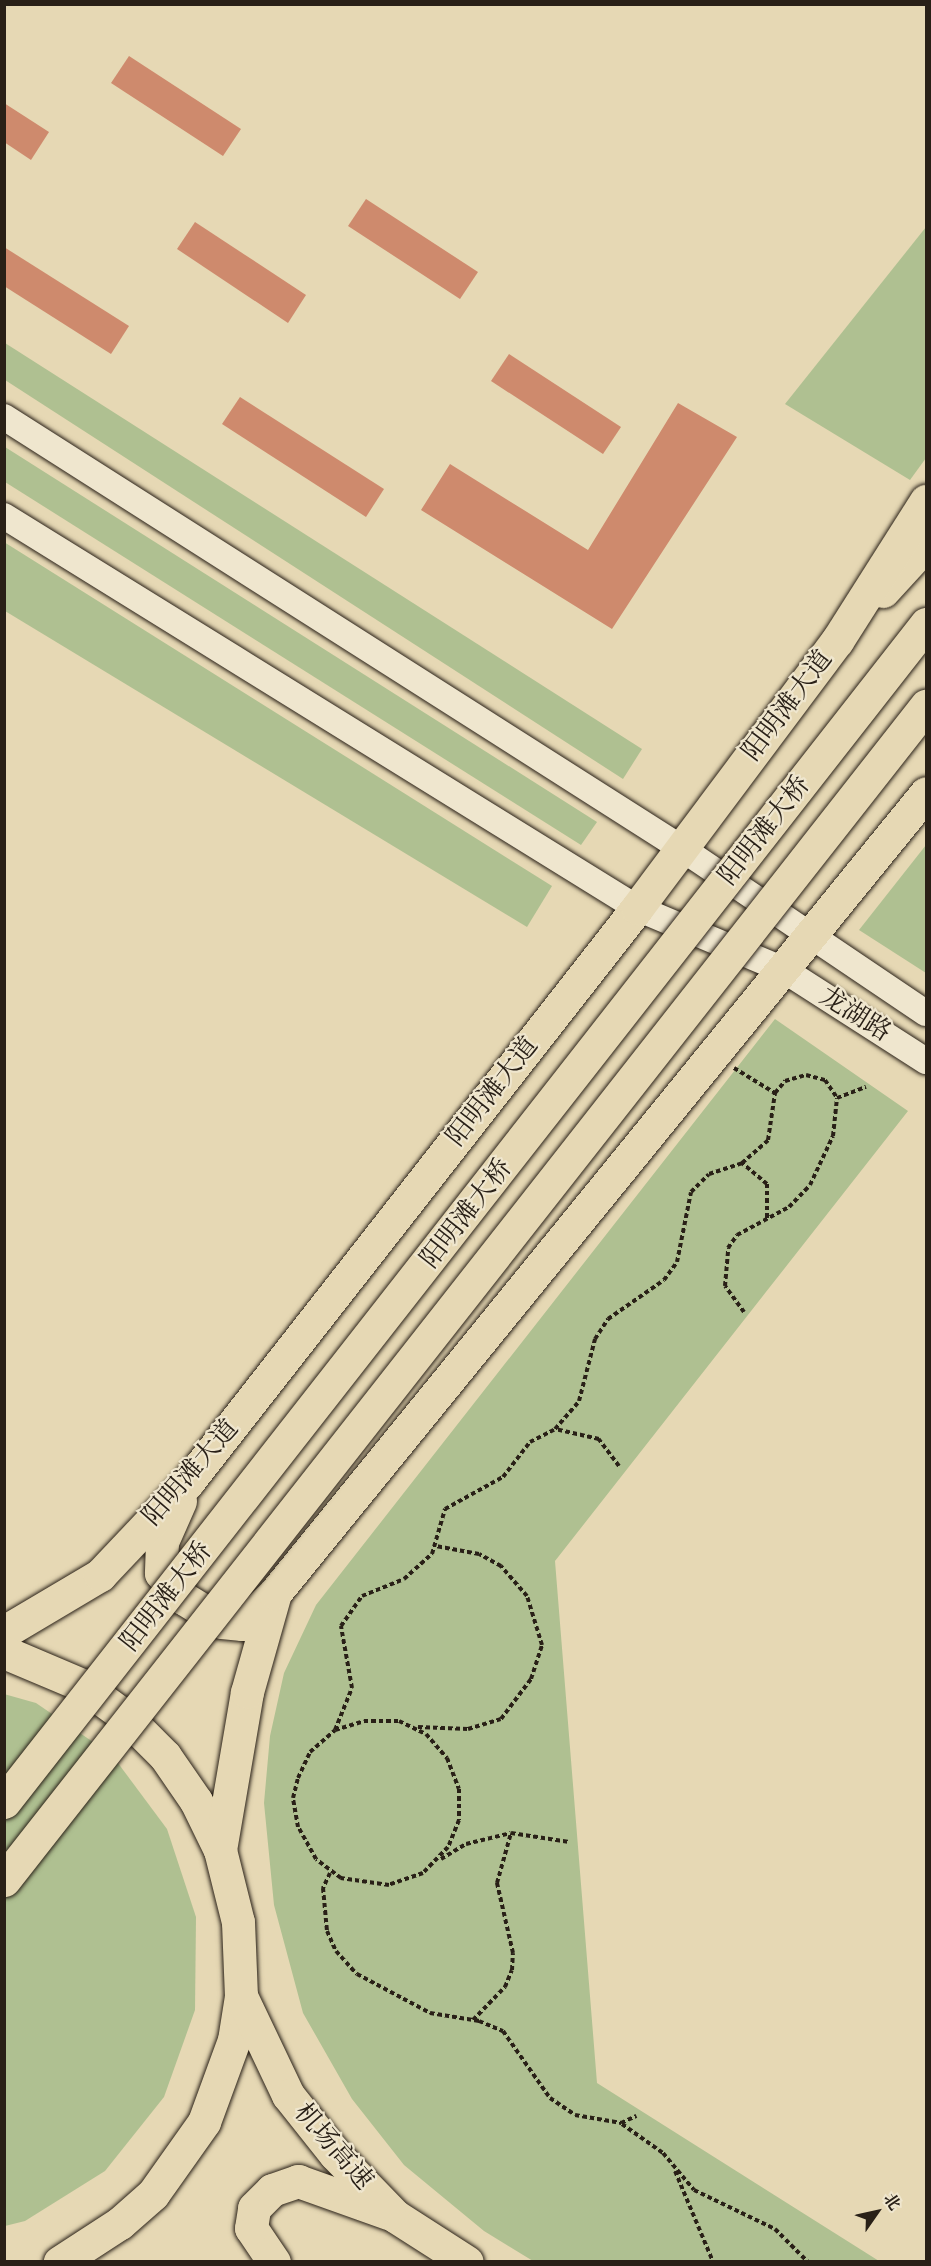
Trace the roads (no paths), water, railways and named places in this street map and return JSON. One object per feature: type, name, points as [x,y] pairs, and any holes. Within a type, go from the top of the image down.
[{"type":"highway","name":"阳明滩大道","points":[[4,1632],[100,1575],[187,1483],[637,908],[837,641],[927,501]]},
{"type":"highway","points":[[837,641],[927,544]]},
{"type":"highway","name":"阳明滩大桥","points":[[4,1802],[927,624]]},
{"type":"highway","name":"阳明滩大桥","points":[[4,1880],[927,706]]},
{"type":"highway","points":[[891,837],[927,782]]},
{"type":"highway","points":[[187,1483],[162,1542],[161,1573],[183,1598],[222,1622],[242,1624],[275,1593],[927,793]]},
{"type":"highway","points":[[220,1850],[247,1692],[275,1593]]},
{"type":"highway","points":[[4,1652],[82,1685],[126,1718],[190,1792],[220,1850],[238,1922],[241,1996],[222,2082],[180,2160],[120,2223],[60,2262]]},
{"type":"highway","name":"机场高速","points":[[241,1996],[288,2095],[395,2216],[467,2262]]},
{"type":"highway","points":[[274,2262],[251,2228],[254,2208],[272,2190],[298,2181],[395,2216]]},
{"type":"main road","name":"龙湖路","points":[[4,417],[681,849],[927,1013]]},
{"type":"main road","name":"龙湖路","points":[[4,516],[637,908],[784,970],[927,1061]]}]
